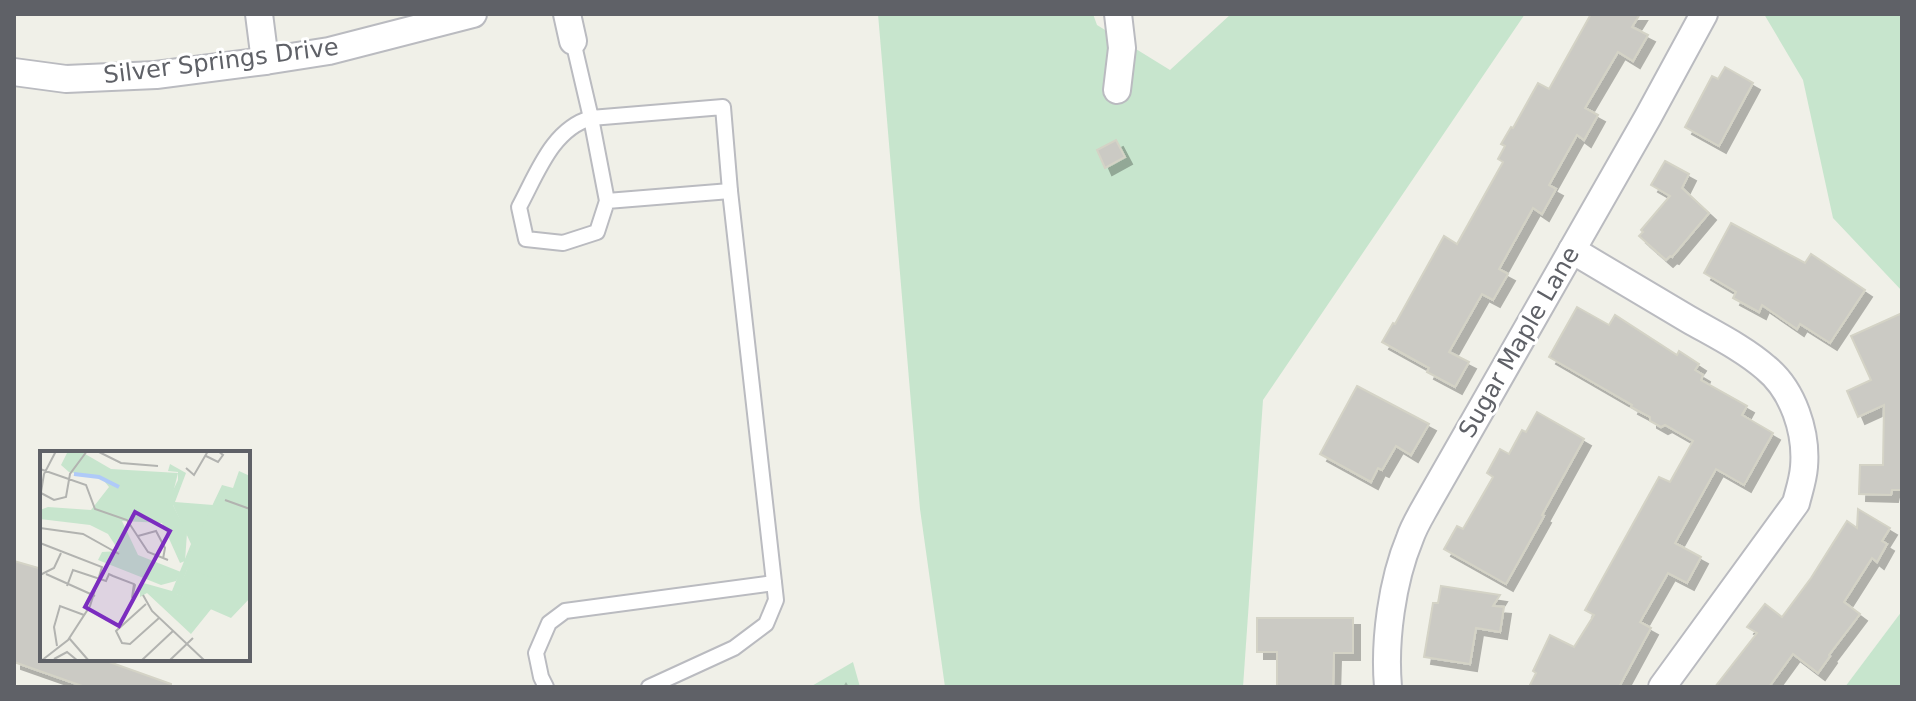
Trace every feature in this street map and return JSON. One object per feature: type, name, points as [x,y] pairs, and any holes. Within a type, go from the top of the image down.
[{"type":"street","points":[[259,14],[265,61]]},
{"type":"street","name":"Silver Springs Drive","points":[[14,72],[66,79],[156,75],[329,51],[473,14]]},
{"type":"street","points":[[567,14],[573,41]]},
{"type":"street","points":[[1117,90],[1122,48],[1118,14]]},
{"type":"street","name":"Sugar Maple Lane","points":[[1388,687],[1390,615],[1409,538],[1704,14]]},
{"type":"street","points":[[1572,250],[1735,346],[1767,369],[1785,389],[1797,415],[1803,442],[1803,471],[1796,503],[1662,687]]},
{"type":"lane","points":[[573,41],[591,118],[607,201],[597,232],[563,243],[526,239],[519,207],[552,145],[578,122],[591,118],[723,107],[776,600],[766,624],[734,648],[649,687]]},
{"type":"lane","points":[[607,201],[730,191]]},
{"type":"lane","points":[[546,687],[536,653],[549,623],[565,611],[774,583]]},
{"type":"green space","points":[[878,14],[1093,14],[1097,25],[1170,70],[1231,14],[1525,14],[1263,400],[1243,687],[945,687],[920,509]]},
{"type":"green space","points":[[1764,14],[1902,14],[1902,291],[1833,218],[1803,80]]},
{"type":"green space","points":[[1902,611],[1902,687],[1845,687]]},
{"type":"green space","points":[[853,662],[860,687],[810,687]]},
{"type":"building","points":[[1591,14],[1640,14],[1632,27],[1648,35],[1633,61],[1618,52],[1585,108],[1598,115],[1584,140],[1577,135],[1549,185],[1556,189],[1542,214],[1533,208],[1499,269],[1508,274],[1493,300],[1482,294],[1449,352],[1469,362],[1455,387],[1427,372],[1429,368],[1382,342],[1444,236],[1457,244],[1503,162],[1498,159],[1505,146],[1501,144],[1538,83],[1549,89]]},
{"type":"building","points":[[1725,67],[1753,83],[1719,146],[1685,127],[1712,76],[1718,79]]},
{"type":"building","points":[[1116,140],[1125,157],[1105,168],[1097,150]]},
{"type":"building","points":[[1665,161],[1689,174],[1682,188],[1709,213],[1672,257],[1666,260],[1639,236],[1670,196],[1651,185]]},
{"type":"building","points":[[1731,223],[1805,263],[1811,254],[1865,290],[1830,343],[1800,324],[1797,329],[1762,305],[1759,312],[1733,298],[1736,292],[1704,273]]},
{"type":"building","points":[[1577,307],[1609,325],[1615,315],[1677,355],[1679,351],[1699,364],[1695,370],[1703,375],[1701,380],[1747,406],[1742,415],[1773,433],[1744,485],[1716,469],[1675,543],[1701,557],[1687,583],[1668,573],[1640,622],[1651,628],[1619,687],[1529,687],[1550,635],[1574,647],[1594,615],[1585,610],[1659,477],[1670,482],[1693,441],[1665,425],[1661,427],[1650,421],[1650,417],[1632,405],[1549,357]]},
{"type":"building","points":[[1902,313],[1902,490],[1892,490],[1891,495],[1859,494],[1860,465],[1883,465],[1884,405],[1858,417],[1847,391],[1871,380],[1851,336]]},
{"type":"building","points":[[1357,386],[1429,424],[1411,455],[1396,446],[1371,482],[1320,454]]},
{"type":"building","points":[[1537,412],[1584,439],[1506,584],[1444,549],[1457,526],[1463,529],[1493,477],[1487,473],[1500,449],[1509,454],[1522,430],[1526,432]]},
{"type":"building","points":[[1858,509],[1890,528],[1882,541],[1887,544],[1877,562],[1872,558],[1844,602],[1860,614],[1818,673],[1793,654],[1769,687],[1715,687],[1757,633],[1747,627],[1765,604],[1782,617],[1847,521],[1857,528]]},
{"type":"building","points":[[14,561],[40,568],[40,661],[107,661],[171,684],[171,687],[85,687],[14,662]]},
{"type":"building","points":[[1441,586],[1500,595],[1493,606],[1504,607],[1500,632],[1476,628],[1470,664],[1424,657],[1433,603],[1438,603]]},
{"type":"building","points":[[1257,618],[1353,618],[1353,653],[1334,653],[1333,687],[1277,687],[1277,652],[1257,652]]}]
